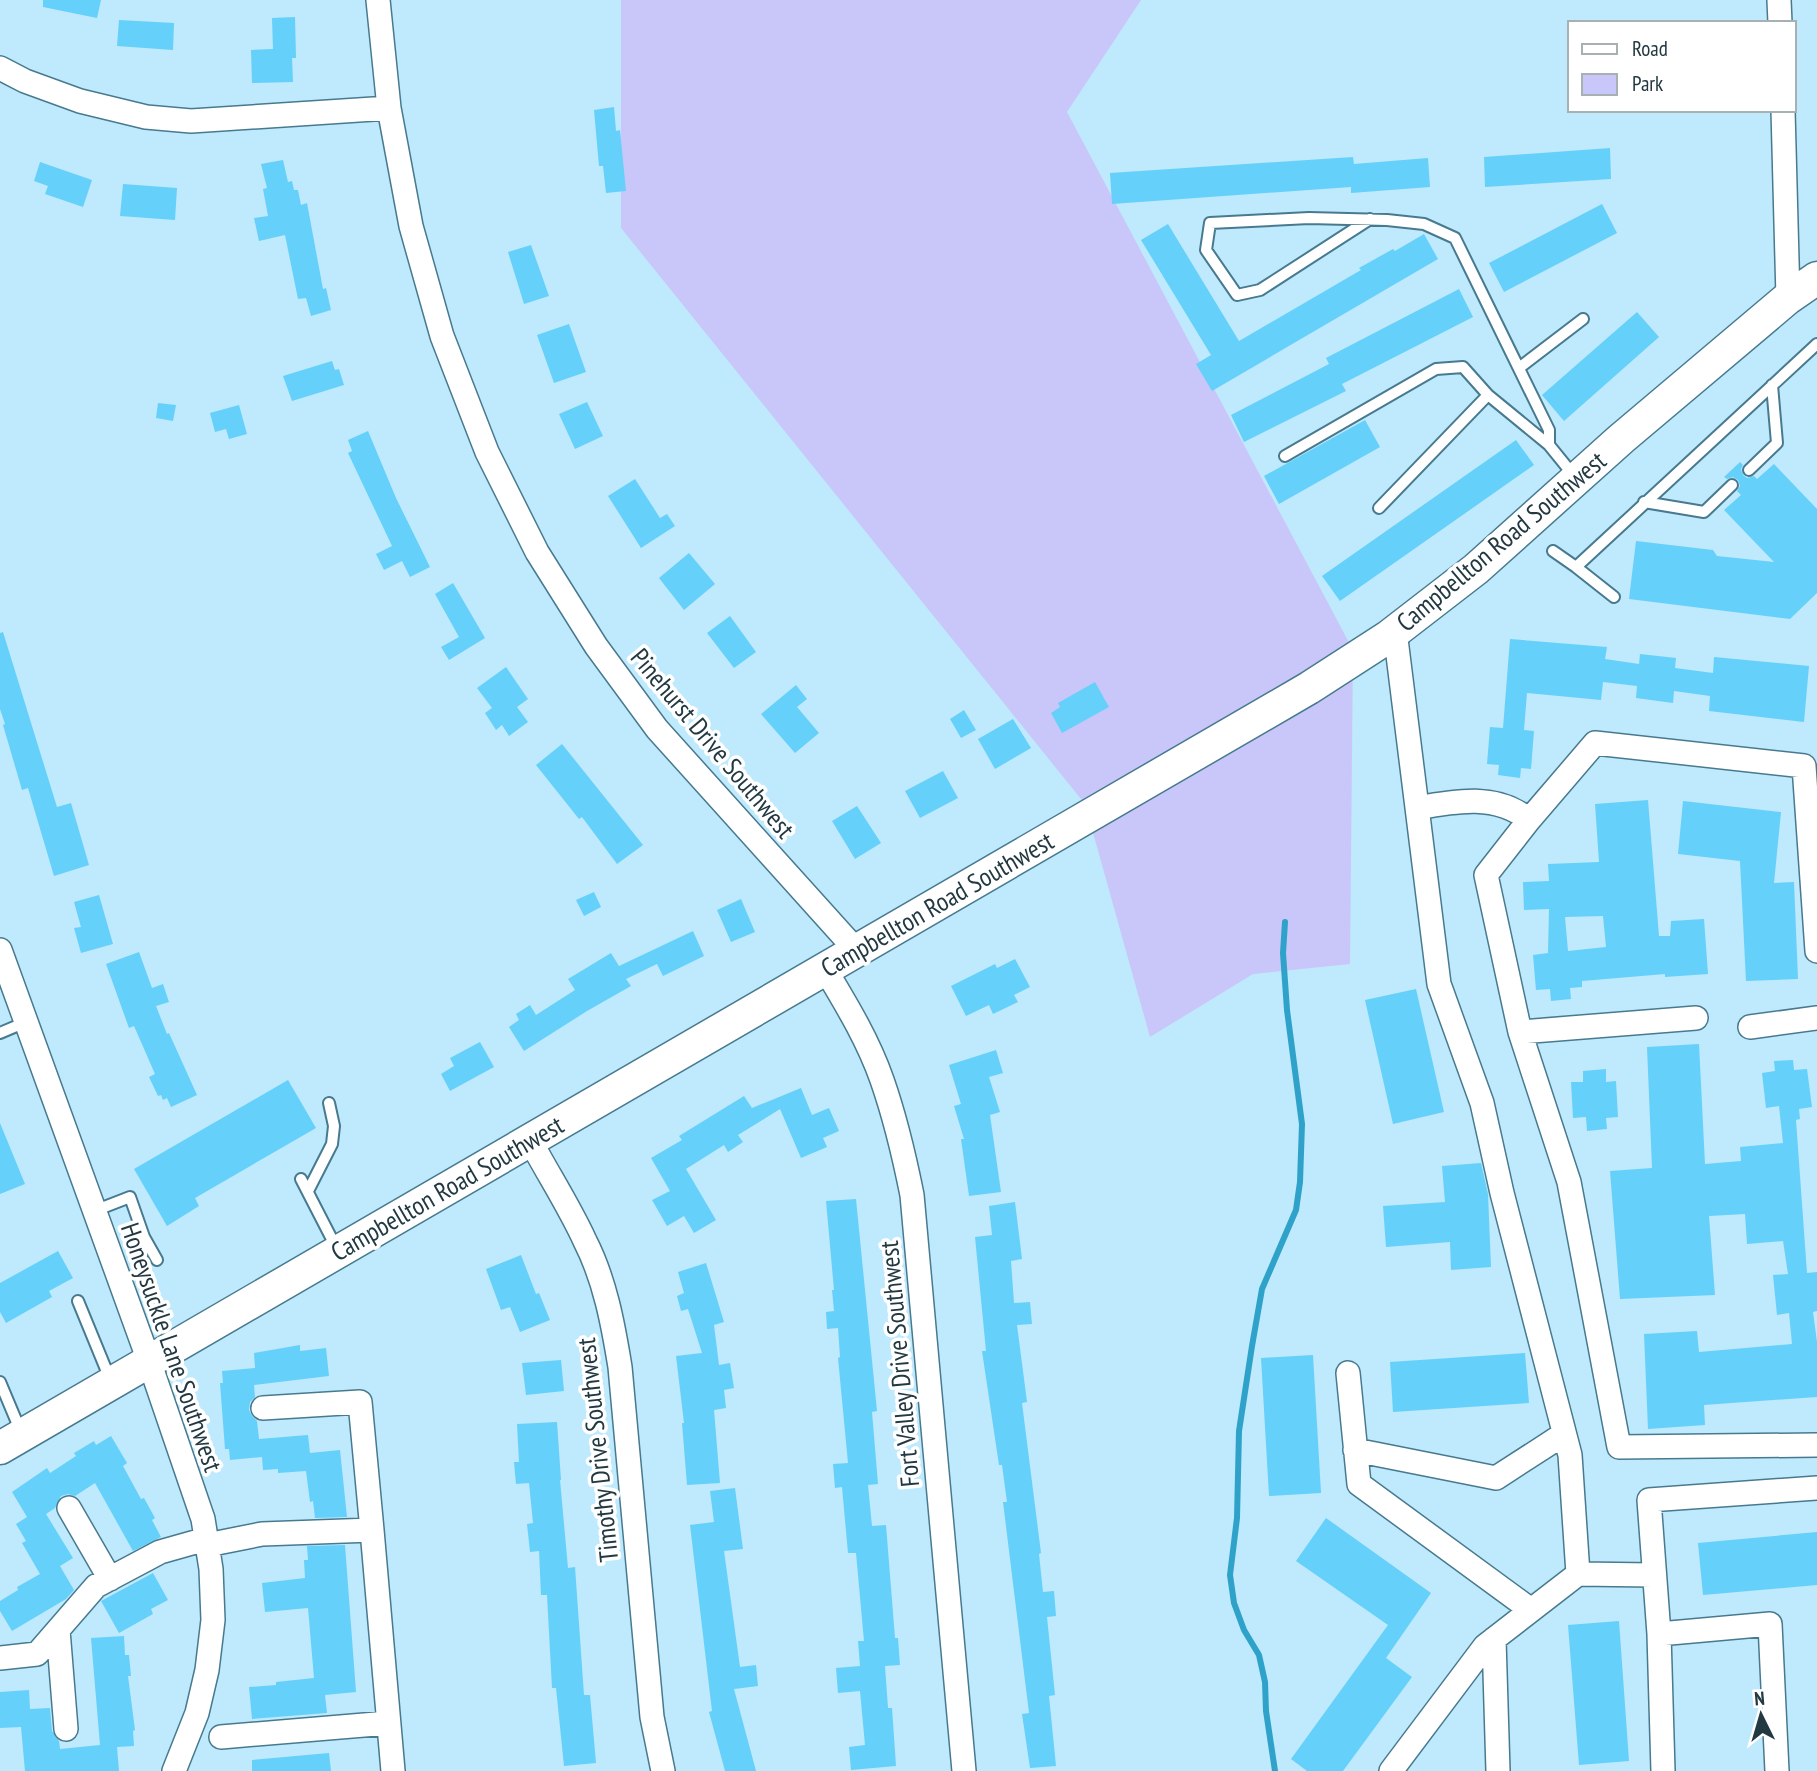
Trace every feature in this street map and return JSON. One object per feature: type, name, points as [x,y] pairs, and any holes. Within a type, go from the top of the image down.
[{"type":"main road","name":"Campbellton Road Southwest","points":[[11,1441],[1309,688],[1395,631],[1476,569],[1577,479],[1806,288]]},
{"type":"street","name":"Pinehurst Drive Southwest","points":[[378,0],[388,108],[411,226],[442,336],[487,452],[537,552],[596,646],[657,729],[856,950]]},
{"type":"street","points":[[1779,0],[1780,21]]},
{"type":"street","points":[[0,68],[25,81],[80,101],[146,117],[191,121],[388,108]]},
{"type":"street","points":[[1783,112],[1806,288]]},
{"type":"street","points":[[1395,631],[1438,984],[1482,1103],[1570,1455],[1578,1574]]},
{"type":"street","points":[[1817,951],[1804,766],[1595,743],[1529,820],[1486,876],[1520,1032],[1569,1182],[1619,1447],[1817,1445]]},
{"type":"street","points":[[1417,808],[1449,802],[1493,802],[1518,811],[1529,820]]},
{"type":"street","name":"Honeysuckle Lane Southwest","points":[[0,950],[149,1362],[202,1519],[211,1569],[213,1620],[207,1670],[197,1713],[174,1771]]},
{"type":"street","name":"Fort Valley Drive Southwest","points":[[825,969],[856,1022],[881,1077],[900,1136],[912,1195],[964,1771]]},
{"type":"street","points":[[1520,1032],[1696,1018]]},
{"type":"street","points":[[1750,1027],[1817,1018]]},
{"type":"street","name":"Timothy Drive Southwest","points":[[530,1140],[586,1242],[602,1283],[613,1324],[620,1367],[652,1717],[663,1771]]},
{"type":"street","points":[[1348,1373],[1359,1484],[1531,1610]]},
{"type":"street","points":[[263,1408],[359,1402],[393,1771]]},
{"type":"street","points":[[1355,1450],[1496,1478],[1564,1434]]},
{"type":"street","points":[[1663,1771],[1650,1500],[1817,1488]]},
{"type":"street","points":[[69,1508],[110,1579]]},
{"type":"street","points":[[0,1658],[37,1654],[96,1586],[160,1552],[262,1534],[372,1530]]},
{"type":"street","points":[[1391,1771],[1485,1646],[1578,1574],[1653,1575]]},
{"type":"street","points":[[1658,1634],[1770,1624],[1777,1771]]},
{"type":"street","points":[[58,1630],[66,1729]]},
{"type":"street","points":[[1494,1639],[1498,1771]]},
{"type":"street","points":[[221,1737],[388,1723]]},
{"type":"lane","points":[[1370,219],[1260,290],[1237,295],[1206,250],[1210,223],[1309,218],[1370,219],[1424,224],[1455,238],[1549,430],[1549,445]]},
{"type":"lane","points":[[1519,368],[1583,319]]},
{"type":"lane","points":[[1576,567],[1817,344]]},
{"type":"lane","points":[[1285,456],[1436,369],[1463,367],[1488,395],[1549,445],[1577,479]]},
{"type":"lane","points":[[1749,470],[1777,443],[1772,385]]},
{"type":"lane","points":[[1379,508],[1488,395]]},
{"type":"lane","points":[[1644,502],[1704,512],[1732,485]]},
{"type":"lane","points":[[1553,551],[1614,597]]},
{"type":"lane","points":[[0,1033],[26,1022]]},
{"type":"lane","points":[[308,1191],[332,1144],[334,1126],[328,1103]]},
{"type":"lane","points":[[302,1180],[338,1251]]},
{"type":"lane","points":[[94,1211],[130,1197],[144,1237],[157,1260]]},
{"type":"lane","points":[[78,1301],[111,1383]]},
{"type":"lane","points":[[0,1382],[11,1441]]},
{"type":"green space","points":[[621,0],[1141,0],[1067,112],[1353,650],[1350,964],[1253,974],[1150,1037],[1085,804],[621,228]]},
{"type":"building","points":[[43,0],[101,0],[97,18],[43,7]]},
{"type":"building","points":[[295,17],[296,58],[292,58],[293,82],[252,83],[251,50],[273,49],[272,18]]},
{"type":"building","points":[[119,20],[174,23],[173,50],[117,46]]},
{"type":"building","points":[[614,107],[616,131],[620,130],[626,191],[606,193],[603,166],[599,166],[594,110]]},
{"type":"building","points":[[1610,148],[1611,179],[1485,187],[1484,157]]},
{"type":"building","points":[[1353,157],[1354,164],[1428,158],[1430,187],[1351,193],[1351,187],[1112,204],[1110,173]]},
{"type":"building","points":[[283,160],[288,182],[292,181],[294,190],[298,190],[301,205],[307,203],[323,289],[326,288],[331,310],[311,316],[306,298],[298,299],[285,235],[259,241],[254,218],[268,216],[263,189],[267,188],[261,164]]},
{"type":"building","points":[[40,162],[92,180],[83,207],[45,194],[48,186],[34,181]]},
{"type":"building","points":[[123,184],[177,188],[175,220],[120,216]]},
{"type":"building","points":[[1602,204],[1617,233],[1504,292],[1489,263]]},
{"type":"building","points":[[1168,224],[1239,341],[1361,270],[1359,268],[1424,234],[1438,259],[1212,391],[1196,364],[1211,355],[1141,240]]},
{"type":"building","points":[[531,245],[549,296],[524,304],[508,252]]},
{"type":"building","points":[[1459,289],[1473,317],[1342,384],[1346,391],[1244,442],[1231,415],[1329,364],[1326,358]]},
{"type":"building","points":[[1637,312],[1659,337],[1564,421],[1542,395]]},
{"type":"building","points":[[569,324],[586,372],[554,383],[537,335]]},
{"type":"building","points":[[332,361],[335,370],[339,369],[344,385],[292,401],[283,376]]},
{"type":"building","points":[[587,402],[603,436],[575,449],[559,414]]},
{"type":"building","points":[[158,403],[176,405],[173,421],[156,418]]},
{"type":"building","points":[[239,405],[247,434],[229,439],[226,429],[215,432],[210,413]]},
{"type":"building","points":[[1365,420],[1380,447],[1279,504],[1264,476]]},
{"type":"building","points":[[368,431],[396,498],[430,567],[410,577],[402,561],[384,570],[376,554],[392,546],[348,453],[352,451],[348,440]]},
{"type":"building","points":[[1516,440],[1534,465],[1340,601],[1322,576]]},
{"type":"building","points":[[1740,462],[1743,465],[1743,475],[1757,479],[1774,464],[1817,509],[1817,593],[1790,619],[1629,599],[1636,541],[1713,550],[1717,556],[1774,562],[1724,510],[1741,495],[1737,491],[1740,486],[1738,480],[1724,477]]},
{"type":"building","points":[[635,479],[660,518],[667,514],[675,526],[641,548],[608,496]]},
{"type":"building","points":[[689,553],[715,584],[684,610],[659,578]]},
{"type":"building","points":[[453,583],[485,638],[449,660],[441,647],[459,637],[435,594]]},
{"type":"building","points":[[730,616],[756,652],[734,668],[707,633]]},
{"type":"building","points":[[3,632],[57,807],[71,803],[89,865],[54,876],[28,788],[22,790],[3,725],[5,724],[0,709],[0,633]]},
{"type":"building","points":[[1510,639],[1607,647],[1605,659],[1639,664],[1640,654],[1676,658],[1675,668],[1713,673],[1714,657],[1809,666],[1804,722],[1709,711],[1710,696],[1674,691],[1673,703],[1636,698],[1637,686],[1603,682],[1601,700],[1527,693],[1524,730],[1534,731],[1531,769],[1521,768],[1520,778],[1498,775],[1499,765],[1487,764],[1490,727],[1503,728]]},
{"type":"building","points":[[506,667],[528,699],[517,707],[528,722],[509,736],[502,725],[496,730],[485,713],[492,708],[477,688]]},
{"type":"building","points":[[1095,682],[1109,707],[1062,733],[1051,713],[1060,707],[1058,703]]},
{"type":"building","points":[[796,685],[807,699],[797,707],[819,733],[795,753],[761,714]]},
{"type":"building","points":[[964,710],[976,730],[961,738],[950,719]]},
{"type":"building","points":[[1013,719],[1031,748],[995,769],[978,739]]},
{"type":"building","points":[[562,744],[643,845],[617,864],[582,817],[579,819],[536,765]]},
{"type":"building","points":[[943,771],[958,798],[920,818],[905,791]]},
{"type":"building","points":[[1648,800],[1659,936],[1670,936],[1671,921],[1704,919],[1708,974],[1665,977],[1665,974],[1582,981],[1582,987],[1570,988],[1571,999],[1551,1001],[1550,989],[1536,990],[1533,955],[1548,953],[1549,909],[1524,910],[1523,882],[1549,881],[1548,864],[1599,862],[1595,804]],"holes":[[[1603,916],[1606,947],[1568,951],[1565,917]]]},
{"type":"building","points":[[1683,801],[1781,812],[1774,883],[1794,882],[1798,979],[1746,981],[1740,861],[1678,854]]},
{"type":"building","points":[[857,806],[881,843],[855,859],[832,821]]},
{"type":"building","points":[[594,892],[601,907],[584,916],[576,900]]},
{"type":"building","points":[[99,895],[113,944],[81,953],[74,928],[81,927],[74,902]]},
{"type":"building","points":[[741,899],[755,932],[731,942],[717,910]]},
{"type":"building","points":[[693,931],[704,956],[663,976],[657,964],[626,979],[631,986],[524,1051],[509,1027],[519,1020],[516,1014],[530,1005],[536,1015],[575,990],[568,979],[611,953],[619,966]]},
{"type":"building","points":[[139,952],[152,988],[163,984],[169,1002],[156,1006],[197,1095],[171,1107],[167,1098],[163,1100],[161,1095],[158,1096],[149,1077],[155,1074],[134,1026],[129,1028],[106,964]]},
{"type":"building","points":[[1015,959],[1030,987],[1014,995],[1018,1002],[993,1014],[989,1005],[966,1016],[951,986],[995,964],[997,968]]},
{"type":"building","points":[[1416,989],[1444,1112],[1393,1124],[1365,1000]]},
{"type":"building","points":[[480,1042],[494,1067],[450,1091],[441,1074],[454,1066],[450,1058]]},
{"type":"building","points":[[1699,1044],[1705,1164],[1741,1161],[1740,1147],[1783,1143],[1779,1106],[1766,1108],[1762,1073],[1775,1071],[1774,1061],[1793,1060],[1794,1070],[1807,1069],[1812,1107],[1799,1109],[1800,1119],[1796,1120],[1807,1273],[1817,1272],[1817,1311],[1813,1312],[1817,1342],[1817,1397],[1704,1405],[1705,1425],[1648,1429],[1644,1334],[1697,1331],[1699,1352],[1792,1344],[1789,1313],[1777,1315],[1773,1275],[1788,1274],[1783,1241],[1747,1244],[1745,1214],[1709,1216],[1715,1295],[1620,1299],[1610,1171],[1652,1168],[1647,1047]]},
{"type":"building","points":[[996,1050],[1003,1073],[989,1077],[1000,1112],[990,1115],[1001,1192],[969,1196],[961,1139],[964,1139],[954,1106],[961,1104],[949,1065]]},
{"type":"building","points":[[1606,1069],[1606,1082],[1616,1081],[1618,1117],[1606,1118],[1607,1129],[1587,1131],[1586,1117],[1573,1118],[1571,1082],[1583,1082],[1583,1071]]},
{"type":"building","points":[[288,1080],[316,1128],[195,1198],[199,1206],[167,1226],[134,1169]]},
{"type":"building","points":[[801,1088],[812,1115],[829,1108],[839,1131],[823,1138],[827,1147],[801,1158],[780,1109],[738,1135],[743,1142],[728,1152],[724,1145],[686,1169],[716,1220],[694,1233],[684,1216],[667,1226],[652,1200],[670,1191],[651,1158],[682,1140],[679,1136],[744,1096],[752,1108]]},
{"type":"building","points":[[0,1123],[25,1184],[0,1194]]},
{"type":"building","points":[[1481,1163],[1488,1194],[1491,1267],[1451,1270],[1450,1242],[1386,1247],[1383,1206],[1445,1202],[1442,1166]]},
{"type":"building","points":[[856,1199],[877,1411],[872,1412],[878,1484],[868,1485],[872,1526],[886,1525],[895,1638],[898,1638],[900,1665],[885,1666],[888,1708],[892,1708],[896,1766],[851,1770],[849,1747],[865,1745],[860,1691],[838,1693],[836,1668],[860,1666],[858,1641],[864,1641],[856,1553],[848,1553],[842,1487],[835,1488],[833,1464],[848,1463],[838,1358],[838,1328],[827,1329],[826,1312],[834,1311],[834,1290],[826,1201]]},
{"type":"building","points":[[1015,1202],[1022,1259],[1011,1261],[1014,1303],[1030,1302],[1032,1324],[1017,1325],[1027,1402],[1022,1403],[1041,1553],[1043,1592],[1054,1591],[1056,1616],[1047,1617],[1055,1695],[1049,1696],[1056,1766],[1030,1768],[1022,1714],[1029,1713],[1003,1502],[1007,1502],[982,1351],[986,1351],[975,1237],[992,1235],[989,1206]]},
{"type":"building","points":[[58,1251],[73,1278],[49,1291],[52,1297],[6,1323],[0,1312],[0,1283]]},
{"type":"building","points":[[521,1255],[536,1294],[539,1293],[550,1320],[520,1332],[510,1307],[501,1310],[486,1269]]},
{"type":"building","points":[[706,1263],[724,1322],[714,1325],[719,1365],[730,1363],[734,1388],[724,1390],[726,1408],[714,1410],[720,1483],[687,1485],[684,1423],[676,1356],[702,1353],[688,1309],[681,1311],[677,1296],[684,1293],[678,1272]]},
{"type":"building","points":[[300,1345],[300,1351],[326,1348],[329,1376],[254,1385],[255,1397],[250,1402],[249,1410],[257,1421],[259,1439],[308,1435],[310,1453],[340,1450],[347,1517],[315,1518],[306,1471],[278,1473],[278,1469],[263,1470],[262,1457],[230,1460],[229,1449],[225,1449],[220,1383],[223,1383],[222,1371],[255,1368],[254,1353]]},
{"type":"building","points":[[1525,1353],[1529,1403],[1393,1412],[1390,1362]]},
{"type":"building","points":[[1313,1355],[1321,1493],[1269,1496],[1261,1358]]},
{"type":"building","points":[[561,1360],[564,1391],[526,1395],[522,1363]]},
{"type":"building","points":[[557,1422],[568,1568],[575,1567],[584,1695],[590,1695],[596,1763],[564,1766],[556,1688],[552,1688],[547,1595],[541,1595],[539,1551],[530,1552],[527,1524],[533,1523],[529,1483],[516,1484],[514,1462],[519,1462],[517,1424]]},
{"type":"building","points":[[111,1436],[127,1463],[123,1466],[155,1518],[152,1520],[161,1537],[133,1551],[95,1483],[75,1496],[61,1496],[55,1508],[46,1514],[73,1558],[60,1566],[74,1590],[66,1599],[12,1631],[0,1611],[0,1601],[40,1574],[22,1543],[26,1541],[16,1524],[27,1517],[12,1492],[47,1468],[50,1473],[94,1441],[96,1445]]},
{"type":"building","points":[[735,1488],[743,1549],[724,1551],[740,1667],[756,1665],[758,1686],[734,1689],[756,1771],[725,1771],[709,1712],[712,1711],[690,1525],[714,1522],[710,1491]]},
{"type":"building","points":[[1326,1518],[1431,1593],[1386,1658],[1412,1677],[1343,1771],[1307,1771],[1291,1759],[1388,1625],[1296,1561]]},
{"type":"building","points":[[1817,1532],[1817,1585],[1703,1595],[1698,1543]]},
{"type":"building","points":[[345,1545],[356,1692],[325,1695],[327,1713],[252,1719],[249,1687],[314,1678],[308,1608],[265,1612],[262,1583],[305,1578],[304,1560],[308,1560],[307,1546]]},
{"type":"building","points":[[153,1573],[168,1600],[151,1609],[153,1614],[119,1633],[101,1601]]},
{"type":"building","points":[[1619,1621],[1629,1761],[1579,1765],[1568,1625]]},
{"type":"building","points":[[124,1636],[125,1655],[129,1655],[131,1676],[128,1676],[135,1730],[134,1746],[117,1747],[119,1771],[25,1771],[21,1727],[0,1728],[0,1692],[29,1690],[30,1709],[50,1708],[52,1731],[59,1741],[60,1749],[100,1745],[91,1638]]},
{"type":"building","points":[[329,1753],[331,1771],[252,1771],[252,1760]]},
{"type":"waterway","points":[[1275,1771],[1266,1711],[1265,1682],[1259,1655],[1244,1630],[1234,1603],[1230,1575],[1237,1518],[1239,1431],[1262,1289],[1296,1210],[1300,1182],[1302,1124],[1287,1010],[1283,953],[1285,922]]}]
